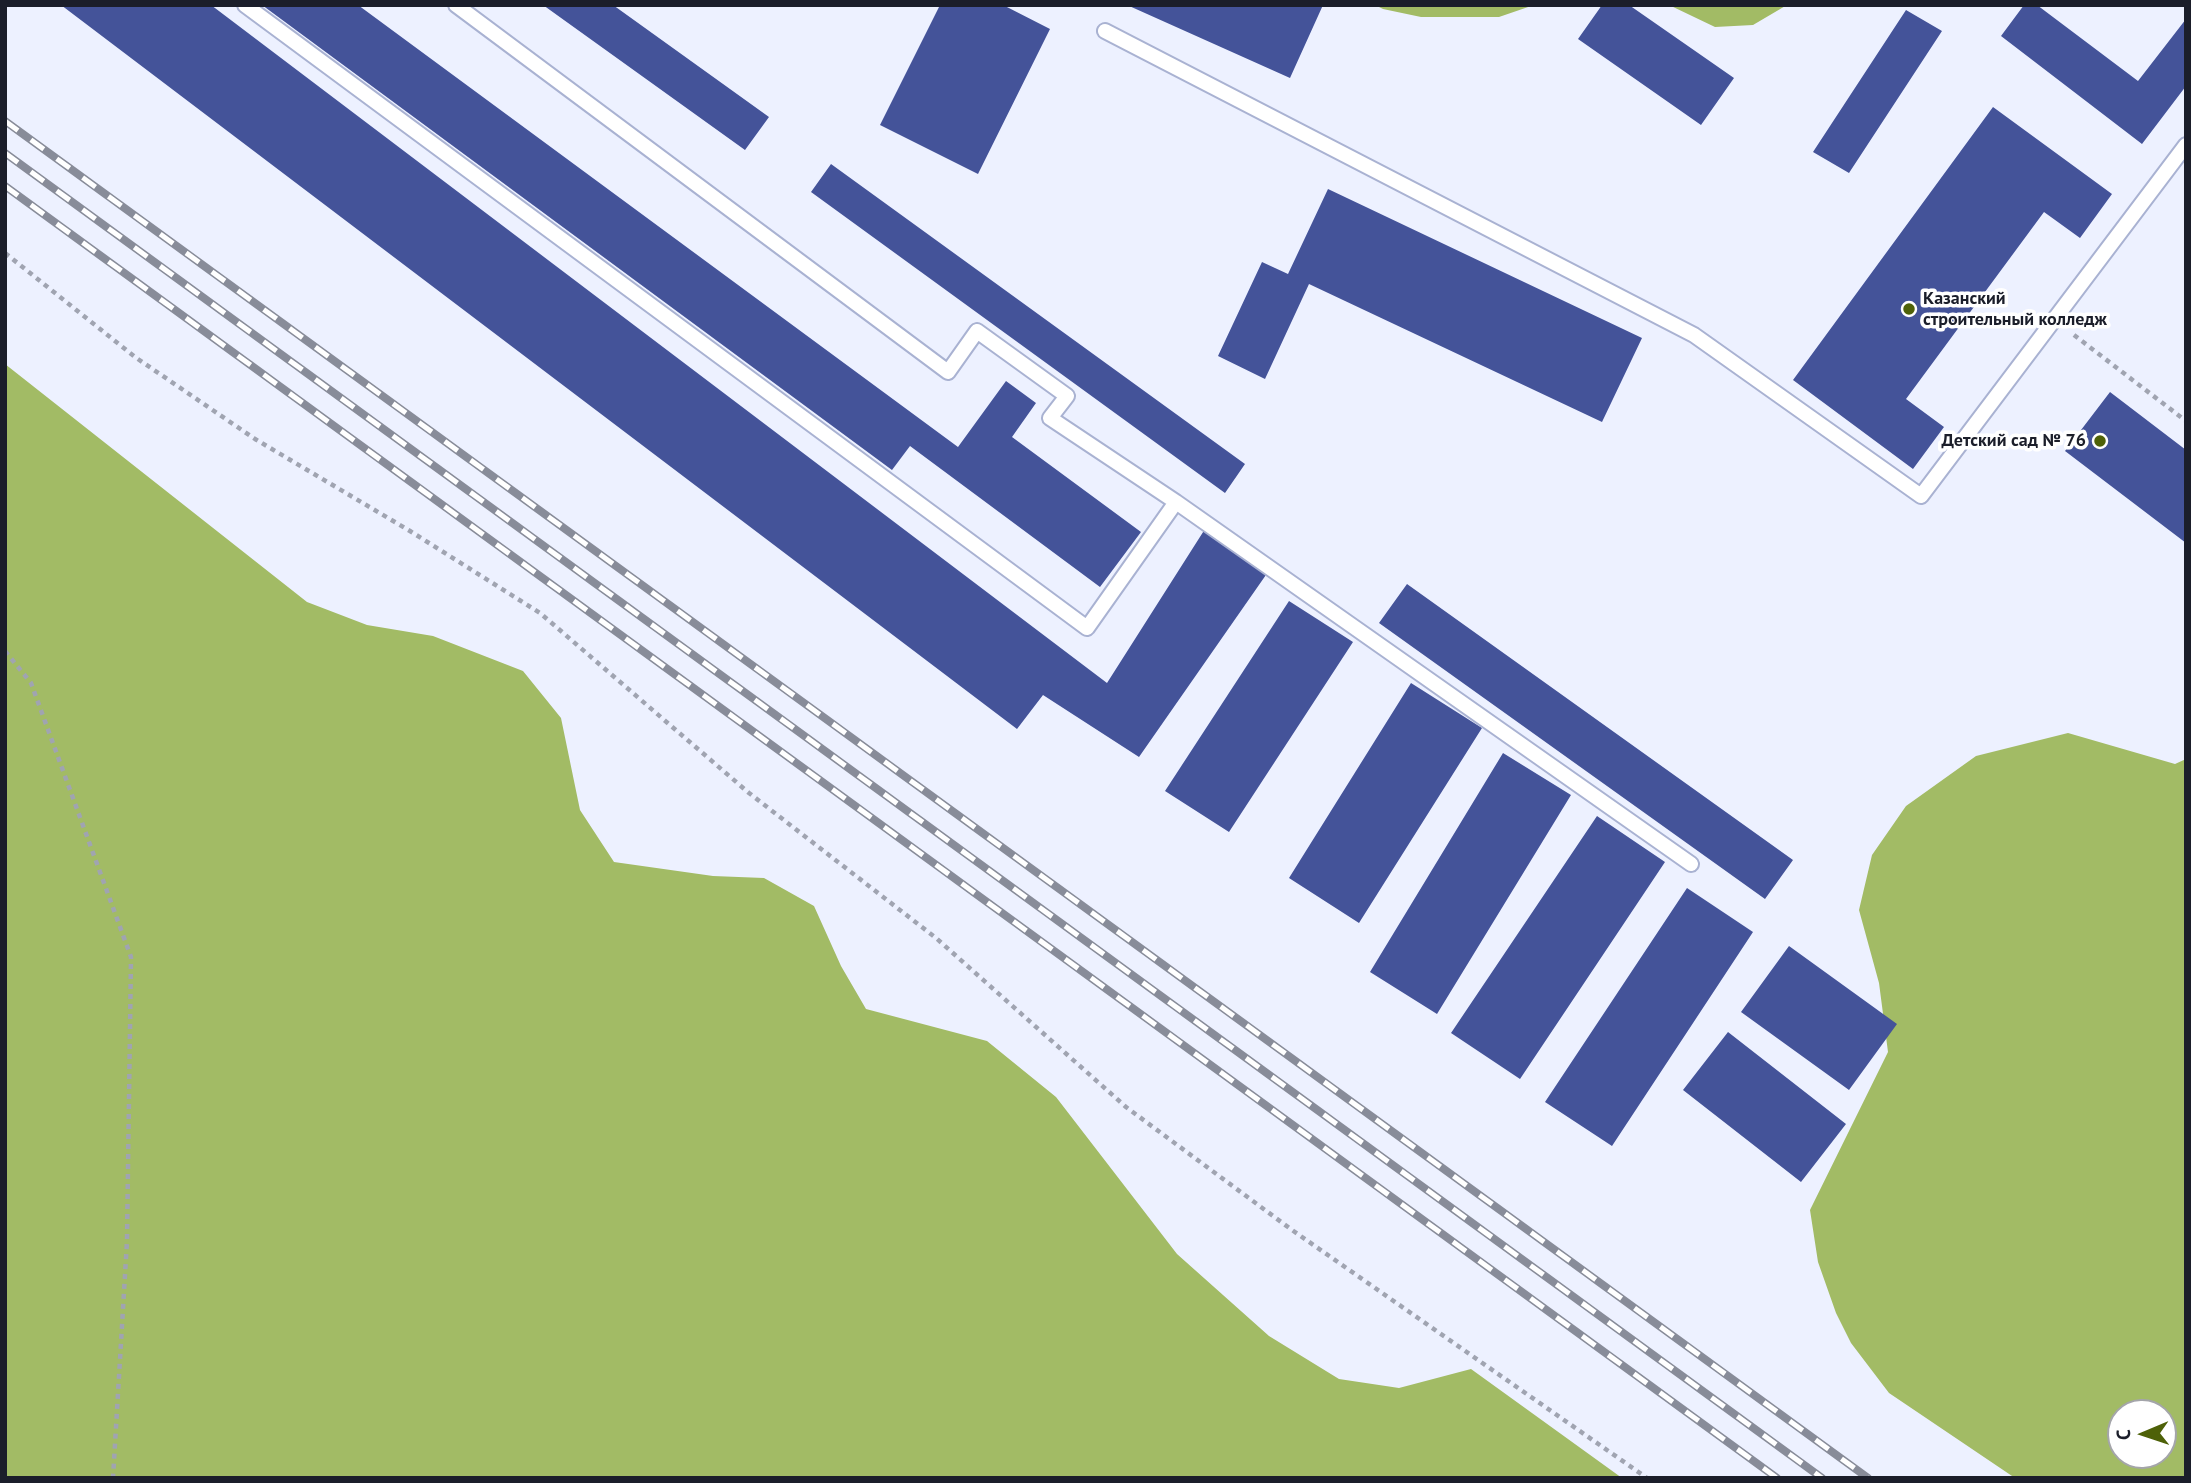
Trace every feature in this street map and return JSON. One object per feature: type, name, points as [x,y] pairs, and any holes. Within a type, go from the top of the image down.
[{"type":"lane","points":[[245,5],[1087,628],[1176,502]]},
{"type":"lane","points":[[456,5],[948,372],[977,331],[1067,396],[1050,418],[1176,502],[1691,864]]},
{"type":"lane","points":[[1104,31],[1694,335],[1921,496],[2186,145]]},
{"type":"path","points":[[5,253],[135,357],[255,439],[410,531],[540,613],[749,793],[936,938],[1126,1107],[1292,1230],[1647,1478]]},
{"type":"path","points":[[2055,318],[2082,342],[2186,421]]},
{"type":"path","points":[[5,651],[31,683],[131,957],[127,1241],[113,1478]]},
{"type":"green space","points":[[1375,5],[1534,5],[1499,17],[1421,17]]},
{"type":"green space","points":[[1669,5],[1787,5],[1753,25],[1715,27]]},
{"type":"green space","points":[[5,364],[307,602],[367,625],[433,636],[523,671],[561,718],[580,810],[614,862],[713,876],[764,878],[814,906],[841,966],[866,1009],[987,1041],[1056,1097],[1177,1254],[1269,1336],[1339,1379],[1399,1388],[1471,1369],[1622,1478],[5,1478]]},
{"type":"green space","points":[[2068,733],[2175,764],[2186,759],[2186,1478],[2015,1478],[1889,1393],[1851,1343],[1836,1313],[1818,1262],[1810,1210],[1888,1052],[1879,983],[1859,910],[1872,855],[1906,806],[1976,756]]},
{"type":"building","points":[[61,5],[211,5],[1107,683],[1205,529],[1268,572],[1139,757],[1043,695],[1017,729]]},
{"type":"building","points":[[262,5],[358,5],[958,447],[1006,381],[1036,403],[1012,437],[1141,532],[1100,587],[910,446],[892,470]]},
{"type":"building","points":[[543,5],[613,5],[769,117],[745,150]]},
{"type":"building","points":[[940,5],[1003,5],[1050,29],[978,174],[880,125]]},
{"type":"building","points":[[1127,5],[1323,5],[1290,78]]},
{"type":"building","points":[[1602,5],[1629,5],[1734,78],[1701,125],[1578,39]]},
{"type":"building","points":[[2024,5],[2037,5],[2138,81],[2186,19],[2186,86],[2142,144],[2001,36]]},
{"type":"building","points":[[1906,10],[1942,31],[1849,173],[1813,152]]},
{"type":"building","name":"Казанский строительный колледж","points":[[1993,107],[2112,194],[2080,238],[2044,212],[1906,399],[1944,427],[1913,469],[1793,380]]},
{"type":"building","points":[[831,164],[1245,464],[1225,493],[811,192]]},
{"type":"building","points":[[1328,189],[1642,338],[1602,422],[1309,284],[1265,379],[1218,356],[1262,262],[1288,274]]},
{"type":"building","points":[[2110,392],[2186,450],[2186,543],[2065,451]]},
{"type":"building","points":[[1407,584],[1793,860],[1765,899],[1379,623]]},
{"type":"building","points":[[1289,601],[1353,642],[1229,832],[1165,791]]},
{"type":"building","points":[[1411,683],[1482,728],[1359,923],[1289,878]]},
{"type":"building","points":[[1503,753],[1571,795],[1437,1014],[1370,972]]},
{"type":"building","points":[[1597,816],[1665,862],[1520,1079],[1451,1033]]},
{"type":"building","points":[[1687,888],[1753,932],[1612,1146],[1545,1102]]},
{"type":"building","points":[[1789,946],[1897,1024],[1849,1090],[1741,1012]]},
{"type":"building","points":[[1728,1032],[1846,1124],[1801,1182],[1683,1090]]},
{"type":"railway","points":[[5,121],[1868,1478]]},
{"type":"railway","points":[[5,153],[1822,1478]]},
{"type":"railway","points":[[5,186],[1777,1478]]},
{"type":"place","name":"Казанский строительный колледж","points":[[1909,309]]},
{"type":"place","name":"Детский сад № 76","points":[[2100,441]]}]
